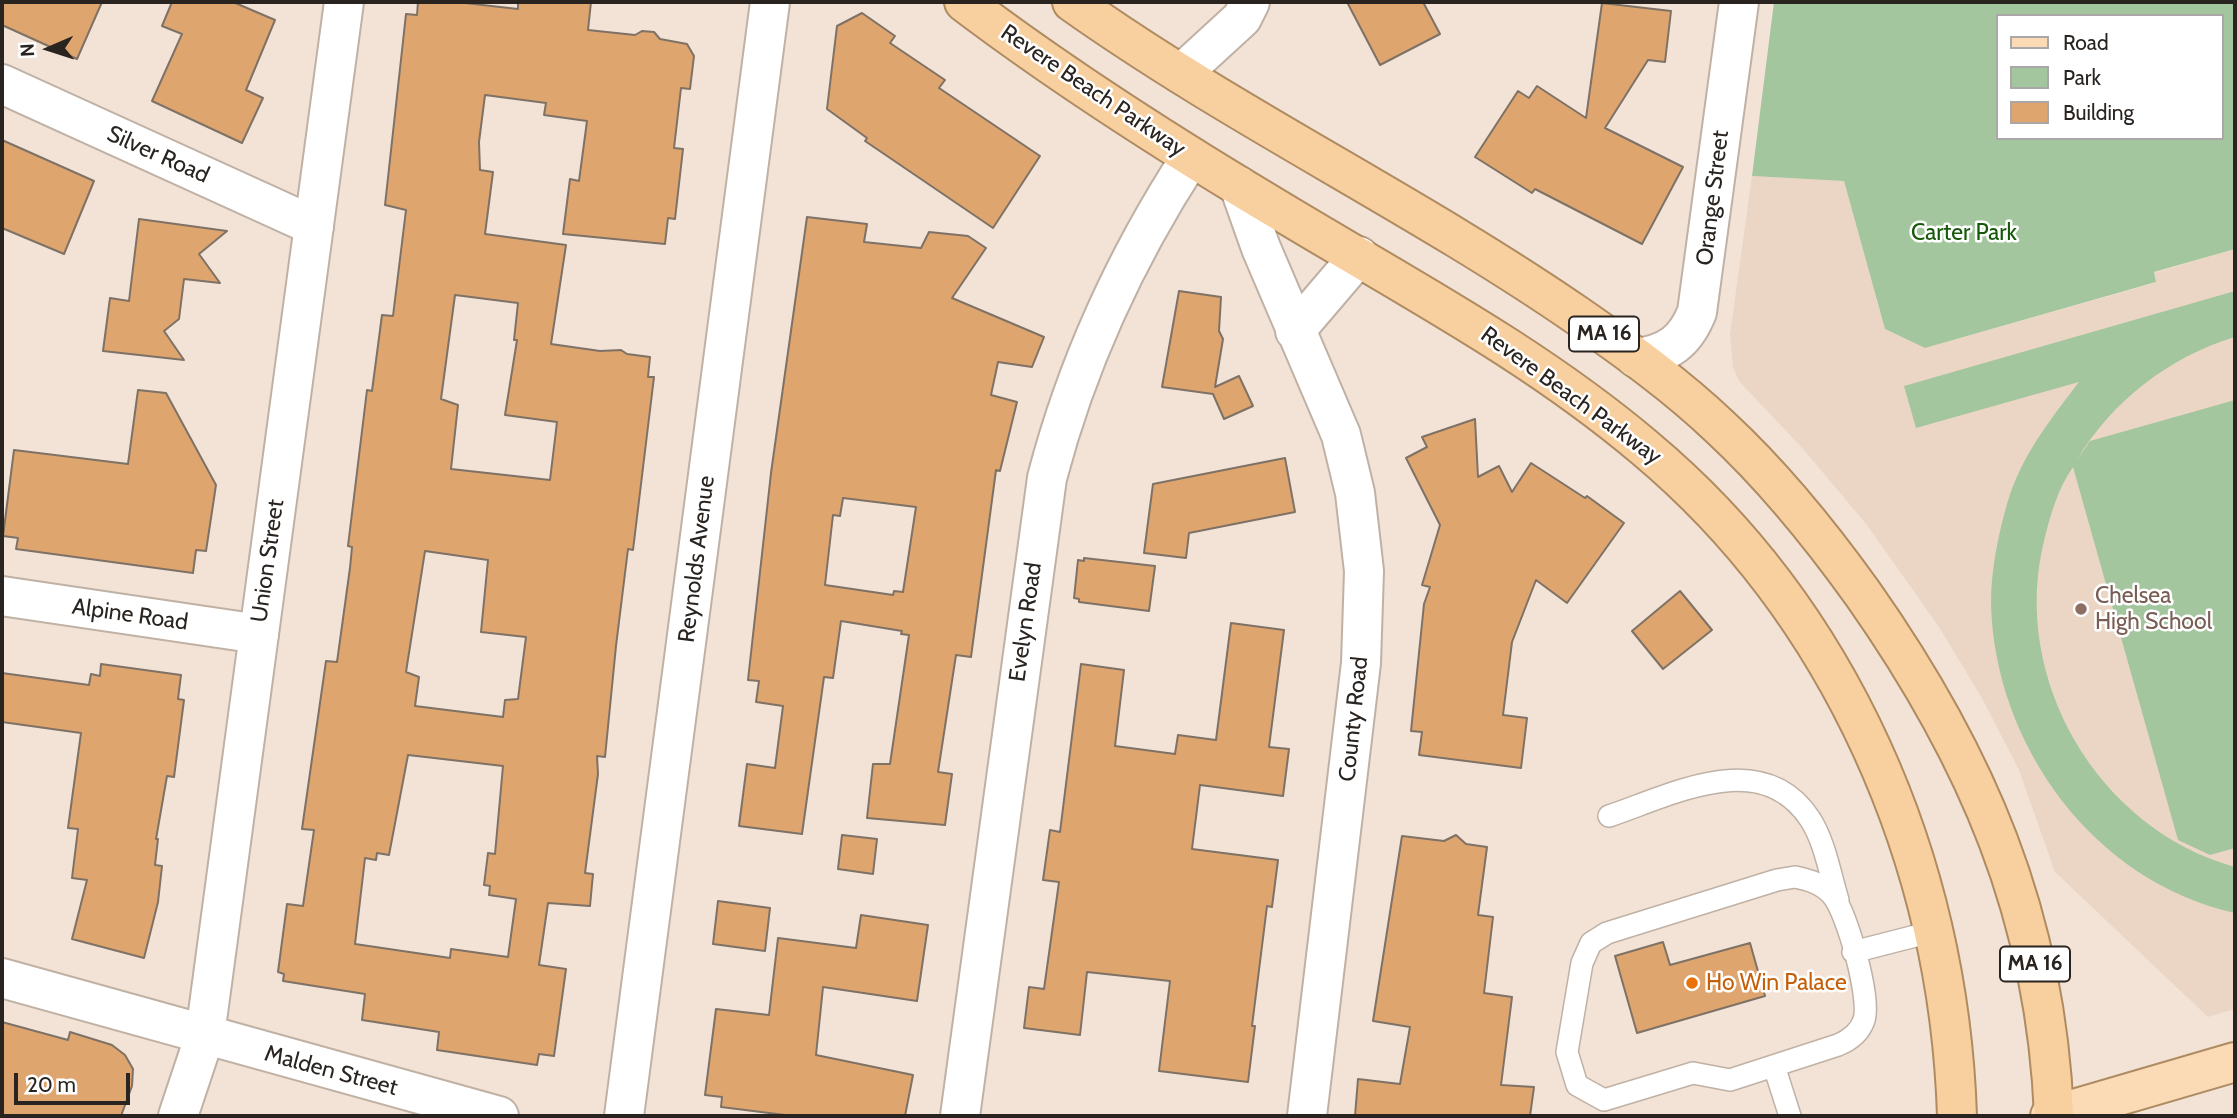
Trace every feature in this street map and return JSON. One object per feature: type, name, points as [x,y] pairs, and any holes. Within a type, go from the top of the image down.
[{"type":"highway","name":"Revere Beach Parkway","points":[[964,2],[1111,106],[1238,186],[1469,322],[1581,398],[1667,467],[1742,544],[1801,623],[1856,716],[1909,837],[1935,931],[1953,1046],[1957,1116]]},
{"type":"highway","name":"MA 16","points":[[1072,2],[1218,99],[1520,277],[1636,358],[1717,424],[1795,507],[1882,621],[1945,725],[1992,819],[2025,920],[2046,1017],[2053,1116]]},
{"type":"main road","points":[[2053,1116],[2235,1062]]},
{"type":"street","name":"Union Street","points":[[178,1116],[205,1035],[344,2]]},
{"type":"street","name":"Reynolds Avenue","points":[[624,1116],[770,2]]},
{"type":"street","points":[[1181,74],[1242,18],[1250,2]]},
{"type":"street","name":"Orange Street","points":[[1636,358],[1665,352],[1676,345],[1686,336],[1697,312],[1739,2]]},
{"type":"street","name":"Silver Road","points":[[2,84],[313,226]]},
{"type":"street","name":"Evelyn Road","points":[[960,1116],[1047,478],[1069,402],[1109,302],[1147,229],[1191,157]]},
{"type":"street","name":"County Road","points":[[1238,186],[1341,435],[1355,493],[1364,571],[1361,663],[1307,1116]]},
{"type":"street","points":[[1296,331],[1359,256]]},
{"type":"street","name":"Alpine Road","points":[[2,596],[259,634]]},
{"type":"street","name":"Malden Street","points":[[2,978],[499,1116]]},
{"type":"lane","points":[[1609,816],[1717,780],[1746,779],[1785,794],[1810,818],[1820,839],[1843,915],[1866,1004],[1861,1026],[1846,1042],[1730,1080],[1693,1073],[1604,1100],[1577,1085],[1567,1052],[1586,952],[1591,943],[1606,933],[1786,878],[1804,879],[1821,886],[1835,898],[1843,915]]},
{"type":"lane","points":[[1853,952],[1935,931]]},
{"type":"lane","points":[[1774,1066],[1790,1116]]},
{"type":"shaded area","name":"Chelsea High School","points":[[1752,176],[1844,181],[1885,329],[1925,348],[2155,283],[2154,273],[2235,249],[2235,1009],[2208,1017],[2055,872],[2019,770],[1983,700],[1939,627],[1867,525],[1804,450],[1739,381],[1733,367],[1730,335]]},
{"type":"green space","name":"Carter Park","points":[[1774,2],[2235,2],[2235,249],[2154,272],[2156,282],[1925,348],[1885,329],[1844,181],[1752,176]]},
{"type":"green space","points":[[2235,291],[2235,337],[2187,356],[2144,384],[2107,419],[2091,439],[2077,460],[2090,441],[2235,400],[2235,848],[2210,855],[2178,840],[2073,467],[2059,493],[2049,522],[2037,593],[2040,645],[2053,695],[2075,742],[2105,784],[2143,819],[2186,848],[2235,867],[2235,913],[2184,897],[2138,871],[2097,839],[2061,800],[2032,755],[2011,707],[1997,656],[1991,603],[1998,541],[2007,504],[2028,454],[2079,382],[1916,428],[1904,386]]},
{"type":"building","points":[[2,2],[102,2],[77,59],[2,25]]},
{"type":"building","points":[[172,2],[233,2],[275,20],[246,90],[263,98],[242,143],[152,101],[182,34],[162,26]]},
{"type":"building","points":[[418,2],[456,2],[518,9],[518,2],[591,2],[588,30],[635,35],[642,31],[654,32],[660,39],[687,44],[694,56],[690,89],[681,88],[674,148],[683,149],[675,219],[668,218],[665,244],[563,234],[570,179],[579,181],[587,121],[544,115],[546,103],[485,95],[479,142],[480,170],[493,172],[485,234],[566,245],[551,344],[600,351],[621,350],[627,354],[650,357],[648,377],[654,377],[633,550],[628,549],[605,757],[597,756],[598,774],[585,873],[593,874],[590,906],[548,903],[539,965],[566,969],[554,1056],[539,1054],[537,1065],[437,1050],[439,1032],[362,1020],[365,994],[283,981],[284,974],[278,972],[287,904],[303,906],[314,830],[302,829],[326,661],[337,662],[350,568],[352,547],[348,546],[367,390],[372,391],[382,315],[393,316],[406,210],[385,205],[406,14],[417,15]],"holes":[[[455,295],[518,303],[514,340],[517,340],[505,415],[557,422],[550,480],[451,469],[458,405],[441,399]],[[425,551],[488,560],[481,632],[526,637],[518,699],[505,700],[503,717],[415,706],[419,677],[406,672]],[[408,755],[503,766],[495,854],[488,853],[484,885],[490,886],[489,895],[516,899],[508,957],[451,949],[450,958],[355,944],[365,858],[376,860],[377,853],[389,855]]]},
{"type":"building","points":[[1347,2],[1423,2],[1440,34],[1380,65]]},
{"type":"building","points":[[1602,3],[1671,11],[1665,62],[1648,60],[1605,128],[1683,167],[1642,244],[1535,189],[1532,193],[1475,157],[1518,91],[1529,98],[1537,86],[1586,118]]},
{"type":"building","points":[[862,13],[895,36],[890,43],[945,80],[939,88],[1040,156],[993,228],[865,141],[867,138],[827,109],[837,26]]},
{"type":"building","points":[[2,140],[94,181],[64,254],[2,228]]},
{"type":"building","points":[[807,217],[867,224],[864,242],[921,248],[929,232],[968,236],[986,248],[952,298],[1044,337],[1032,367],[998,362],[991,395],[1017,402],[1000,471],[996,470],[971,657],[956,655],[938,772],[952,774],[945,825],[867,818],[873,764],[890,764],[909,635],[901,634],[902,631],[841,621],[833,678],[824,677],[802,834],[739,826],[747,764],[775,768],[783,706],[756,702],[759,681],[748,680],[771,473]],"holes":[[[843,498],[916,507],[903,592],[894,591],[893,595],[825,585],[833,515],[840,516]]]},
{"type":"building","points":[[139,219],[227,231],[199,254],[220,283],[184,279],[179,319],[164,331],[184,360],[103,351],[110,298],[129,301]]},
{"type":"building","points":[[1179,291],[1221,297],[1219,331],[1223,339],[1215,387],[1239,376],[1253,406],[1224,419],[1213,394],[1162,387]]},
{"type":"building","points":[[138,390],[166,393],[216,485],[206,551],[196,550],[193,573],[16,549],[18,538],[3,536],[14,450],[128,464]]},
{"type":"building","points":[[1475,419],[1478,477],[1499,466],[1512,492],[1531,463],[1585,498],[1587,496],[1624,523],[1567,603],[1536,580],[1512,642],[1503,715],[1527,718],[1521,768],[1419,755],[1422,732],[1411,731],[1424,604],[1430,587],[1422,585],[1440,525],[1406,458],[1427,447],[1422,437]]},
{"type":"building","points":[[1285,458],[1295,512],[1189,533],[1186,558],[1144,553],[1153,484]]},
{"type":"building","points":[[1084,558],[1155,566],[1149,611],[1079,602],[1079,599],[1074,598],[1078,560],[1084,561]]},
{"type":"building","points":[[1680,591],[1712,630],[1663,669],[1632,631]]},
{"type":"building","points":[[1231,623],[1284,630],[1269,747],[1289,749],[1283,796],[1200,785],[1192,849],[1278,860],[1272,907],[1267,906],[1248,1082],[1159,1071],[1170,981],[1087,972],[1080,1035],[1024,1028],[1029,987],[1044,989],[1059,882],[1043,880],[1050,830],[1060,832],[1081,664],[1124,670],[1115,746],[1175,754],[1178,735],[1216,740]]},
{"type":"building","points":[[101,664],[181,675],[178,699],[184,700],[174,777],[167,776],[156,839],[155,865],[162,866],[158,902],[144,958],[72,939],[87,880],[72,878],[78,829],[68,828],[81,733],[2,722],[2,673],[89,685],[91,674],[100,676]]},
{"type":"building","points":[[842,835],[877,839],[873,874],[838,869]]},
{"type":"building","points":[[1456,835],[1466,844],[1487,847],[1478,915],[1493,917],[1484,993],[1512,997],[1501,1085],[1534,1087],[1530,1116],[1355,1116],[1358,1079],[1400,1084],[1410,1027],[1373,1021],[1402,836],[1444,841]]},
{"type":"building","points":[[718,901],[770,908],[765,951],[713,944]]},
{"type":"building","points":[[861,915],[928,925],[917,1001],[823,987],[816,1055],[913,1075],[905,1116],[793,1116],[721,1107],[722,1097],[705,1095],[716,1009],[769,1015],[778,938],[856,948]]},
{"type":"building","name":"Ho Win Palace","points":[[1663,942],[1670,965],[1750,943],[1765,996],[1637,1033],[1615,956]]},
{"type":"building","points":[[2,1022],[68,1040],[70,1032],[112,1045],[125,1055],[133,1069],[132,1086],[121,1116],[2,1116]]},
{"type":"place","name":"Chelsea High School","points":[[2081,609]]},
{"type":"place","name":"Ho Win Palace","points":[[1692,983]]}]
